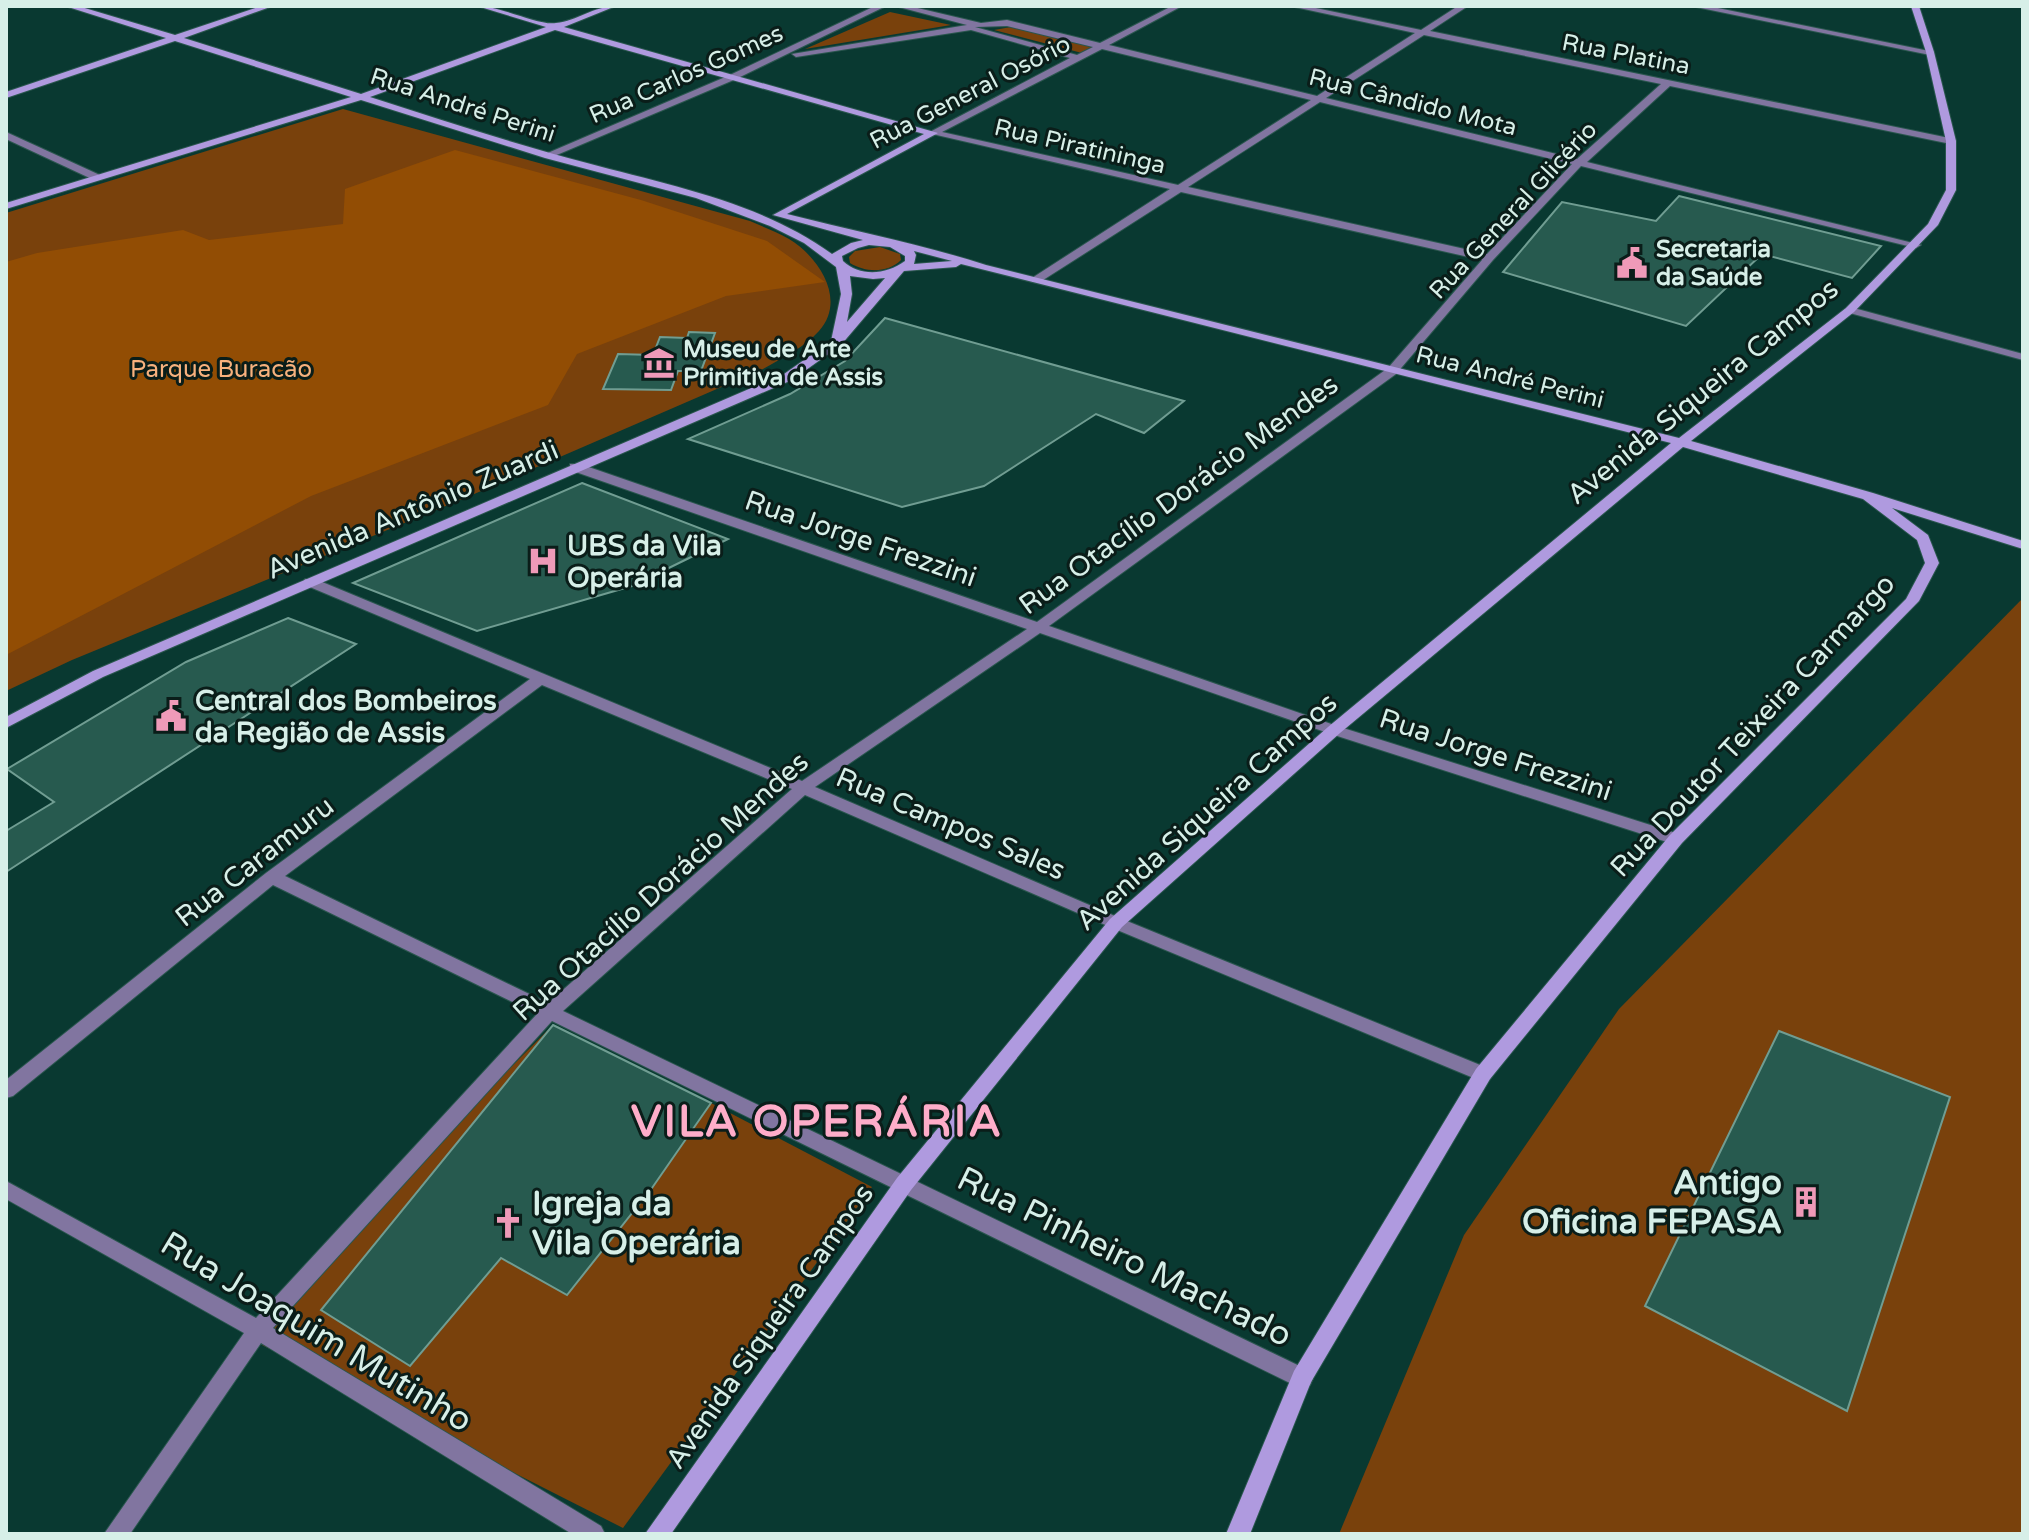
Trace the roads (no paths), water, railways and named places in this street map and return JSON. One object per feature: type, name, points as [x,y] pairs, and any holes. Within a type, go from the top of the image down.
[{"type":"main road","name":"Rua André Perini","points":[[69,6],[548,155],[744,211],[806,240],[839,265],[864,275],[937,264],[982,267]]},
{"type":"main road","points":[[6,95],[269,6]]},
{"type":"main road","name":"Rua Piratininga","points":[[481,6],[933,133]]},
{"type":"main road","points":[[6,206],[364,96],[612,6]]},
{"type":"main road","name":"Avenida Siqueira Campos","points":[[657,1534],[904,1184],[1116,923],[1334,730],[1681,442],[1850,310],[1933,225],[1951,190],[1951,141],[1930,52],[1915,6]]},
{"type":"main road","name":"Rua General Osório","points":[[883,242],[792,221],[780,217],[779,212],[933,133]]},
{"type":"main road","name":"Rua André Perini","points":[[883,242],[935,252],[982,267],[1681,442],[2023,545]]},
{"type":"main road","points":[[837,342],[848,288],[847,276],[839,265],[837,255],[855,245],[883,242]]},
{"type":"main road","points":[[896,245],[911,255],[910,262],[901,269]]},
{"type":"main road","name":"Avenida Antônio Zuardi","points":[[6,723],[98,674],[575,467],[766,388],[806,366],[837,342],[901,269]]},
{"type":"main road","name":"Rua Doutor Teixeira Carmargo","points":[[1238,1534],[1302,1378],[1483,1074],[1676,839],[1912,601],[1929,573],[1932,563],[1923,538],[1868,496]]},
{"type":"street","name":"Rua Carlos Gomes","points":[[548,155],[733,77],[882,6]]},
{"type":"street","name":"Rua Cândido Mota","points":[[899,6],[981,26],[1007,23],[1916,245]]},
{"type":"street","name":"Rua General Osório","points":[[933,133],[1178,6]]},
{"type":"street","name":"Rua Platina","points":[[1294,6],[1951,141]]},
{"type":"street","points":[[1036,280],[1464,6]]},
{"type":"street","points":[[1695,6],[1930,52]]},
{"type":"street","points":[[777,57],[981,26]]},
{"type":"street","points":[[966,28],[1079,58]]},
{"type":"street","name":"Rua General Glicério","points":[[1392,371],[1489,258],[1578,164],[1669,82]]},
{"type":"street","name":"Rua Piratininga","points":[[933,133],[1489,258]]},
{"type":"street","points":[[6,135],[98,178]]},
{"type":"street","points":[[1850,310],[2021,357]]},
{"type":"street","name":"Rua Otacílio Dorácio Mendes","points":[[116,1534],[258,1330],[550,1012],[803,788],[1039,627],[1392,371]]},
{"type":"street","name":"Rua Jorge Frezzini","points":[[575,467],[1334,730],[1676,839]]},
{"type":"street","name":"Rua Campos Sales","points":[[310,582],[1116,923],[1483,1074]]},
{"type":"street","name":"Rua Caramuru","points":[[6,1091],[272,877],[540,679]]},
{"type":"street","name":"Rua Pinheiro Machado","points":[[272,877],[1302,1378]]},
{"type":"street","name":"Rua Joaquim Mutinho","points":[[6,1189],[258,1330],[593,1534]]},
{"type":"place","name":"Secretaria da Saúde","points":[[1632,263]]},
{"type":"place","name":"Museu de Arte Primitiva de Assis","points":[[659,363]]},
{"type":"place","name":"UBS da Vila Operária","points":[[543,561]]},
{"type":"place","name":"Central dos Bombeiros da Região de Assis","points":[[171,716]]},
{"type":"place","name":"Antigo Oficina FEPASA","points":[[1806,1202]]},
{"type":"place","name":"Igreja da Vila Operária","points":[[508,1223]]},
{"type":"district","name":"VILA OPERÁRIA","points":[[817,1121]]},
{"type":"park label","name":"Parque Buracão","points":[[221,369]]}]
